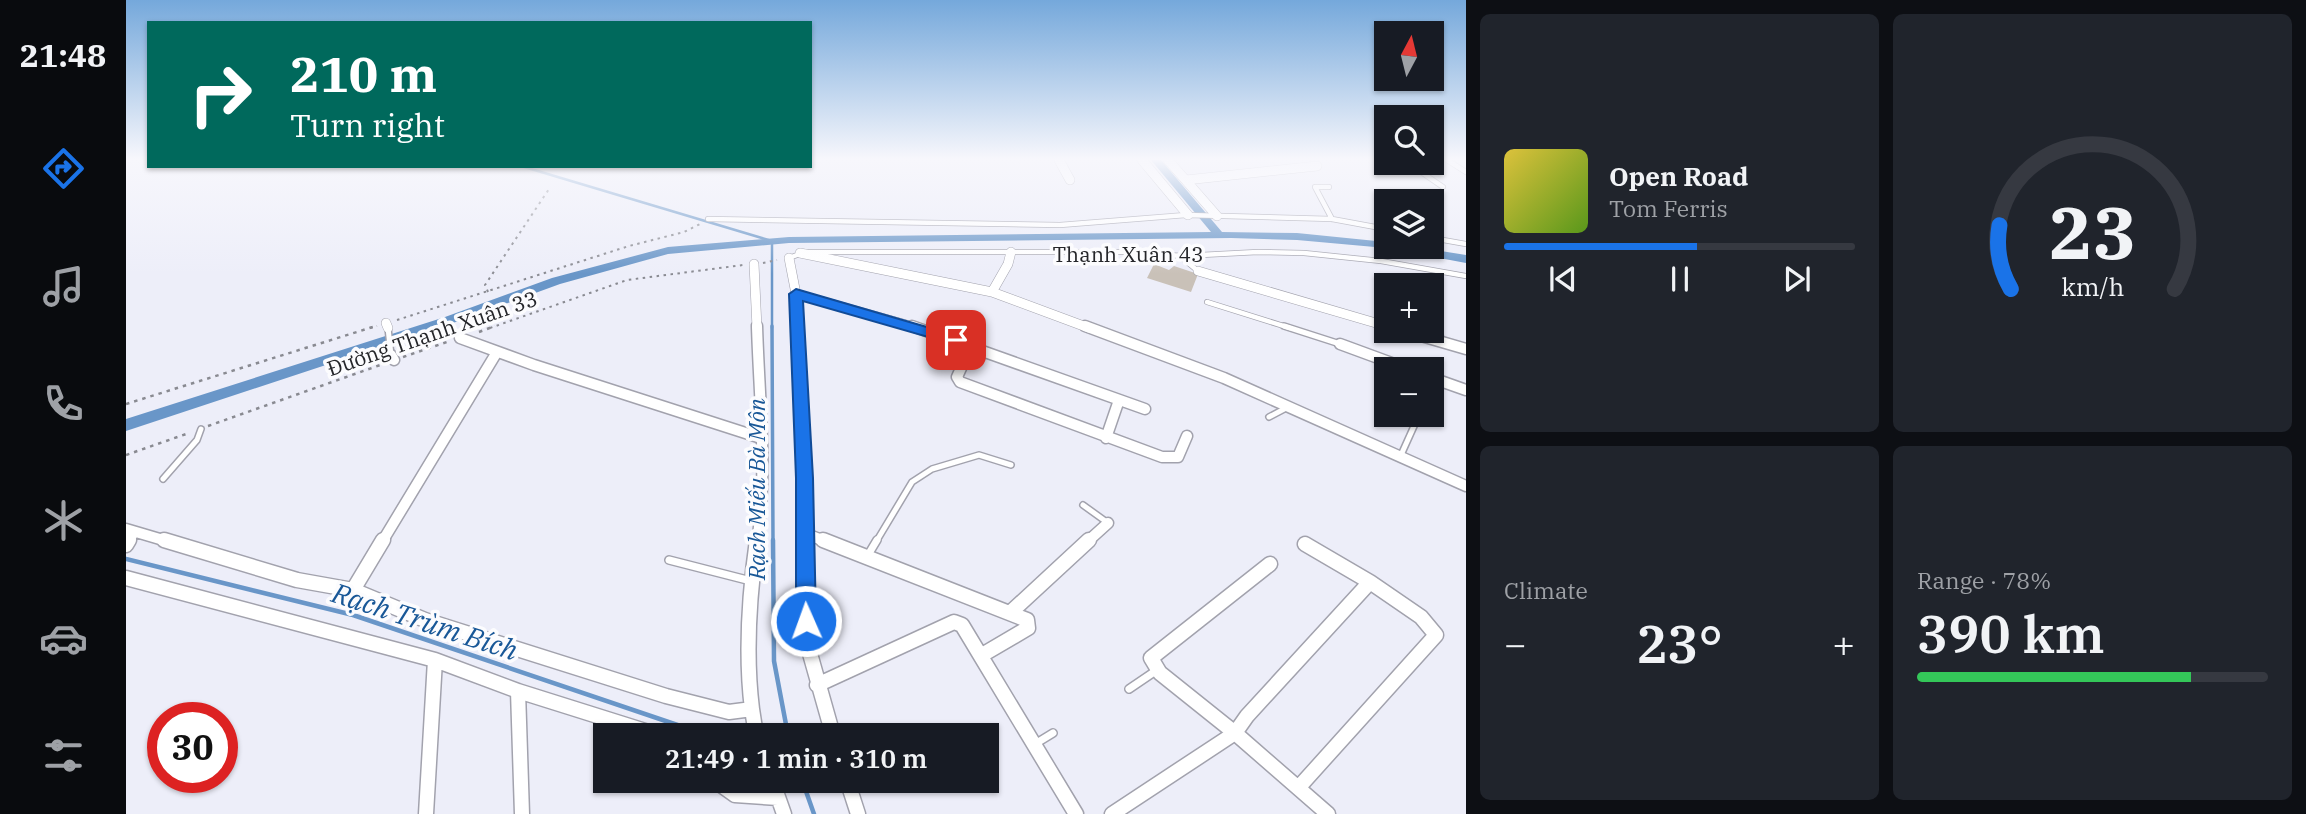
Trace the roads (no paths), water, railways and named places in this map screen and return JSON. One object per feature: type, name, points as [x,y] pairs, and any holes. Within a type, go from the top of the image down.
[{"type":"street","points":[[1174,198],[1188,215]]},
{"type":"street","points":[[1201,198],[1217,216]]},
{"type":"street","points":[[992,292],[1008,264],[1011,252]]},
{"type":"street","points":[[829,723],[807,643],[801,384],[791,257],[992,292],[1224,378],[1466,486]]},
{"type":"street","points":[[754,723],[748,677],[751,581],[761,517],[756,264]]},
{"type":"street","name":"Thạnh Xuân 43","points":[[1198,271],[1374,322]]},
{"type":"street","points":[[796,294],[971,346],[1145,409]]},
{"type":"street","points":[[460,338],[761,439]]},
{"type":"street","points":[[1444,342],[1466,349]]},
{"type":"street","points":[[1340,344],[1375,357]]},
{"type":"street","points":[[971,346],[957,377],[960,383],[1106,438],[1171,458],[1178,457],[1187,436]]},
{"type":"street","points":[[353,590],[497,352]]},
{"type":"street","points":[[1444,385],[1466,390]]},
{"type":"street","points":[[1106,438],[1119,400]]},
{"type":"street","points":[[1010,613],[1108,523]]},
{"type":"street","points":[[126,545],[130,530],[297,580],[353,590],[425,620],[666,696],[729,712],[752,709]]},
{"type":"street","points":[[804,533],[1027,620],[1028,628],[982,655]]},
{"type":"street","points":[[1299,787],[1436,635],[1421,617],[1370,582],[1305,544]]},
{"type":"street","points":[[1270,564],[1152,658],[1157,670],[1328,814]]},
{"type":"street","points":[[126,578],[435,660],[518,691],[620,723]]},
{"type":"street","points":[[1112,814],[1235,733],[1247,716],[1370,582]]},
{"type":"street","points":[[817,685],[954,622],[962,625],[1076,814]]},
{"type":"street","points":[[426,814],[435,660]]},
{"type":"street","points":[[518,691],[522,814]]},
{"type":"street","points":[[732,793],[778,798]]},
{"type":"street","points":[[776,793],[784,814]]},
{"type":"street","points":[[852,793],[858,814]]},
{"type":"lane","points":[[1321,198],[1332,219]]},
{"type":"lane","points":[[708,219],[1060,225],[1188,215],[1332,219],[1374,227]]},
{"type":"lane","points":[[1444,240],[1466,244]]},
{"type":"lane","name":"Thạnh Xuân 43","points":[[791,257],[1011,252],[1128,252],[1179,256],[1258,252],[1304,253],[1381,261],[1466,276]]},
{"type":"lane","points":[[1179,256],[1198,271]]},
{"type":"lane","points":[[1207,302],[1340,344]]},
{"type":"lane","points":[[387,326],[392,358]]},
{"type":"lane","points":[[1269,417],[1288,407]]},
{"type":"lane","points":[[1399,458],[1413,427]]},
{"type":"lane","points":[[163,479],[197,440],[201,429]]},
{"type":"lane","points":[[867,558],[912,482],[921,474],[979,455],[1011,465]]},
{"type":"lane","points":[[1083,505],[1108,523]]},
{"type":"lane","points":[[669,559],[751,581]]},
{"type":"lane","points":[[1129,689],[1157,670]]},
{"type":"lane","points":[[1035,744],[1053,733]]},
{"type":"waterway","points":[[628,198],[772,241],[772,326]]},
{"type":"waterway","points":[[1188,198],[1219,235]]},
{"type":"waterway","points":[[126,425],[449,320],[556,281],[668,251],[789,240],[1253,235],[1374,244]]},
{"type":"waterway","points":[[1444,255],[1466,259]]},
{"type":"waterway","name":"Rạch Miếu Bà Môn","points":[[772,326],[773,542]]},
{"type":"waterway","name":"Rạch Miếu Bà Môn","points":[[773,540],[774,661],[786,723]]},
{"type":"waterway","name":"Rạch Trùm Bích","points":[[126,559],[353,615],[672,723]]},
{"type":"waterway","name":"Rạch Trùm Bích","points":[[807,793],[814,814]]}]
